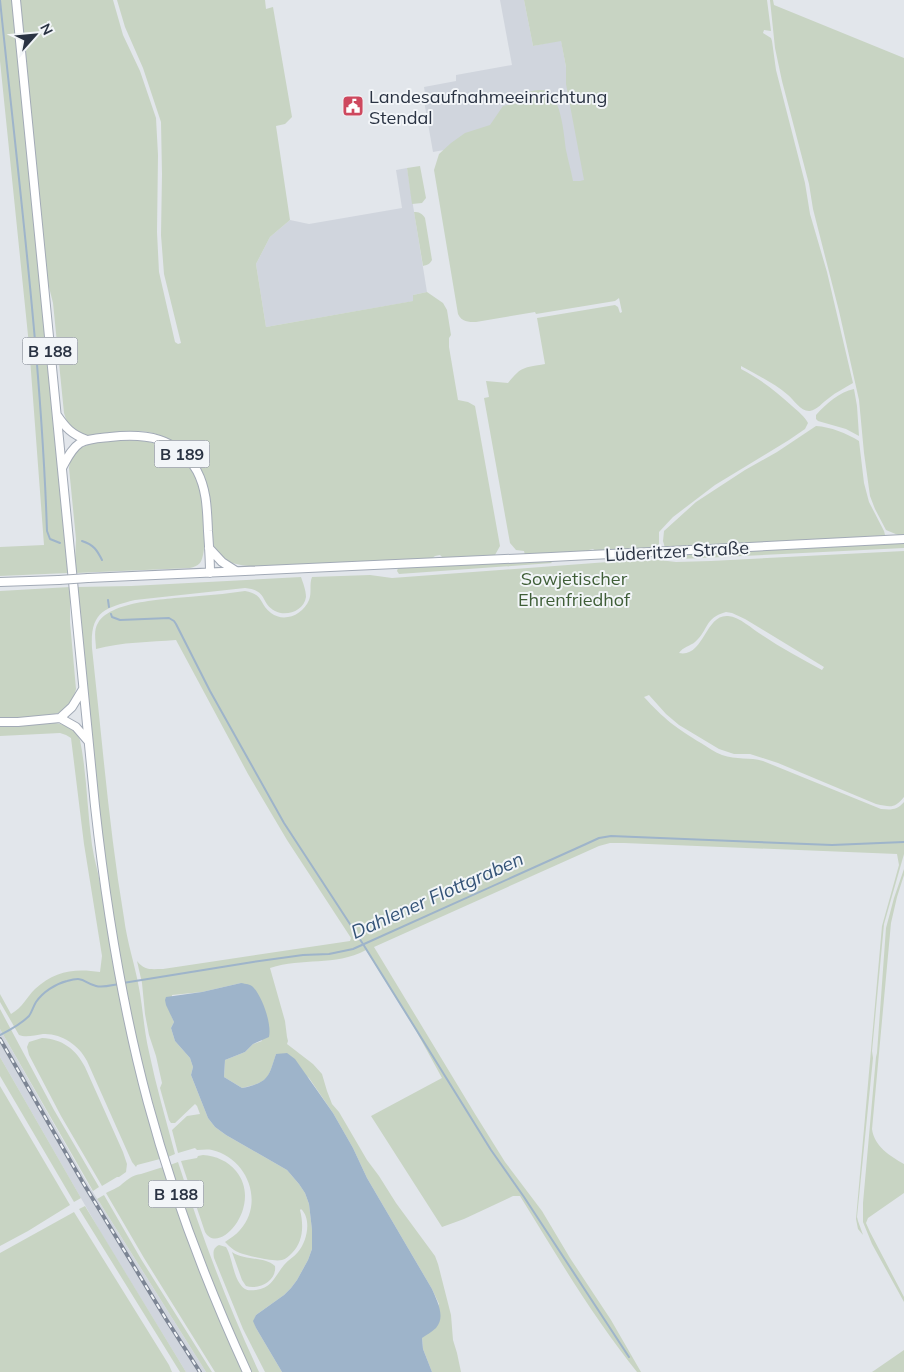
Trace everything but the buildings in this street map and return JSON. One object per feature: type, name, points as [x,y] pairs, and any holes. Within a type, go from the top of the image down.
[{"type":"main road","name":"B 188","points":[[16,0],[56,414]]},
{"type":"main road","points":[[56,414],[70,432],[87,440]]},
{"type":"main road","points":[[56,414],[62,469]]},
{"type":"main road","name":"B 189","points":[[87,440],[145,436],[163,441],[182,453],[196,470],[204,489],[207,506],[210,573]]},
{"type":"main road","points":[[62,469],[72,450],[87,440]]},
{"type":"main road","name":"B 188","points":[[62,469],[102,871],[122,990],[148,1104],[174,1189],[211,1289],[247,1372]]},
{"type":"main road","name":"Lüderitzer Straße","points":[[0,582],[904,539]]},
{"type":"main road","points":[[209,548],[222,562],[238,572]]},
{"type":"main road","points":[[60,718],[72,707],[83,689]]},
{"type":"main road","points":[[0,722],[60,718],[76,727],[88,741]]},
{"type":"shaded area","points":[[500,0],[524,0],[533,46],[561,40],[587,182],[567,186],[555,130],[433,152],[423,95],[425,94],[424,87],[456,81],[456,75],[512,65]]},
{"type":"shaded area","points":[[407,168],[427,292],[413,295],[414,301],[266,327],[256,264],[270,237],[290,220],[309,224],[402,208],[396,170]]},
{"type":"shaded area","points":[[0,1029],[86,1181],[206,1372],[186,1372],[101,1233],[0,1057]]},
{"type":"green space","points":[[0,0],[13,0],[68,573],[0,576],[0,547],[44,545],[29,345],[0,61]]},
{"type":"green space","points":[[20,0],[113,0],[123,35],[140,71],[156,118],[159,272],[175,342],[178,344],[181,343],[164,274],[161,235],[161,122],[143,68],[125,27],[117,0],[265,0],[266,9],[273,7],[292,117],[285,124],[276,126],[290,220],[270,237],[256,264],[266,327],[413,301],[413,295],[427,292],[443,303],[447,310],[451,335],[449,347],[458,400],[475,406],[500,546],[495,555],[444,559],[440,555],[431,559],[262,567],[235,564],[221,557],[214,546],[209,493],[200,470],[186,451],[165,437],[144,431],[84,435],[71,427],[64,413],[53,303],[47,279]]},
{"type":"green space","points":[[524,0],[767,0],[771,31],[764,30],[763,33],[771,38],[772,41],[776,70],[805,183],[810,214],[827,272],[853,383],[815,409],[807,411],[777,387],[741,366],[741,369],[780,395],[808,423],[805,429],[715,485],[673,517],[659,532],[659,545],[655,548],[596,551],[593,549],[587,552],[525,555],[524,551],[516,550],[510,543],[484,398],[489,397],[486,381],[508,383],[517,373],[524,369],[545,364],[537,318],[615,305],[620,313],[622,312],[619,298],[615,301],[476,322],[463,320],[458,314],[434,170],[439,154],[465,133],[490,125],[503,106],[511,103],[521,95],[533,91],[548,91],[557,104],[560,114],[573,181],[584,180],[566,84],[566,67],[561,41],[533,46]]},
{"type":"green space","points":[[770,0],[773,0],[774,5],[904,58],[904,535],[898,535],[886,530],[870,496],[859,400],[813,209],[809,184],[782,81],[775,48]]},
{"type":"green space","points":[[420,166],[426,198],[422,203],[412,204],[407,168]]},
{"type":"green space","points":[[414,212],[420,213],[425,218],[432,260],[423,266]]},
{"type":"green space","points":[[854,389],[859,436],[846,429],[816,419],[816,415],[833,399]]},
{"type":"green space","points":[[816,426],[838,431],[859,441],[864,483],[869,502],[885,535],[665,548],[663,541],[664,531],[696,502]]},
{"type":"green space","points":[[124,440],[150,442],[166,448],[180,457],[195,476],[201,491],[205,528],[204,549],[200,563],[197,566],[190,568],[76,573],[76,539],[69,468],[71,459],[82,447],[89,444]]},
{"type":"green space","points":[[904,543],[904,548],[680,559],[665,558],[666,555]]},
{"type":"green space","name":"Sowjetischer Ehrenfriedhof","points":[[904,551],[904,797],[898,804],[889,806],[876,804],[778,763],[750,754],[734,754],[719,749],[679,725],[649,695],[644,697],[677,728],[722,755],[763,761],[881,809],[894,809],[904,802],[904,854],[884,924],[857,1217],[863,1235],[858,1229],[856,1219],[882,926],[899,865],[897,854],[610,843],[599,846],[374,947],[505,1162],[542,1211],[611,1320],[641,1372],[637,1372],[605,1330],[520,1196],[513,1196],[442,1227],[371,1116],[442,1078],[414,1027],[366,950],[342,958],[294,963],[270,968],[285,1021],[287,1044],[313,1064],[322,1074],[332,1104],[339,1112],[367,1160],[396,1203],[435,1256],[451,1315],[453,1340],[461,1372],[432,1372],[423,1349],[422,1338],[439,1304],[367,1178],[333,1113],[309,1078],[276,1054],[269,1074],[258,1084],[242,1088],[224,1077],[225,1060],[245,1052],[253,1044],[262,1041],[241,983],[202,992],[172,995],[171,1015],[174,1022],[171,1028],[175,1041],[190,1058],[193,1067],[191,1075],[208,1118],[215,1127],[287,1170],[305,1193],[309,1204],[312,1249],[308,1260],[291,1288],[256,1315],[254,1320],[256,1328],[282,1372],[265,1372],[243,1329],[214,1258],[214,1250],[219,1245],[226,1247],[238,1281],[245,1289],[261,1289],[270,1284],[284,1265],[301,1248],[306,1237],[306,1219],[301,1209],[302,1228],[300,1239],[296,1249],[282,1260],[240,1253],[225,1242],[238,1232],[247,1219],[251,1207],[251,1194],[248,1182],[243,1171],[235,1162],[212,1150],[197,1150],[195,1148],[178,1153],[172,1130],[187,1116],[200,1114],[195,1104],[175,1123],[171,1123],[169,1120],[160,1088],[162,1083],[156,1056],[149,1035],[137,961],[146,968],[163,969],[350,941],[351,938],[287,840],[248,774],[176,640],[126,644],[96,649],[96,626],[105,615],[130,605],[245,591],[259,597],[264,606],[276,616],[293,616],[302,610],[310,597],[312,577],[370,575],[392,578],[608,562],[659,560],[676,562]],"holes":[[[726,612],[745,619],[824,667],[822,670],[741,621],[728,616],[720,617],[714,622],[694,649],[687,653],[679,653],[699,638],[710,621]]]},
{"type":"green space","points":[[550,561],[552,563],[399,574],[397,571],[398,568]]},
{"type":"green space","points":[[301,577],[306,592],[305,602],[294,612],[279,613],[270,608],[257,591],[245,588],[135,600],[107,609],[97,619],[94,626],[92,648],[119,885],[127,936],[139,988],[147,1044],[175,1154],[168,1157],[148,1087],[126,994],[114,922],[96,779],[77,587]]},
{"type":"green space","points":[[70,587],[70,622],[76,689],[72,703],[61,712],[55,714],[18,718],[0,717],[0,591]]},
{"type":"green space","points":[[54,723],[69,727],[80,740],[92,845],[118,991],[141,1092],[160,1159],[137,1165],[136,1167],[132,1162],[84,1055],[69,1041],[50,1034],[19,1035],[0,1002],[0,994],[11,1014],[35,989],[50,978],[73,971],[100,972],[102,956],[84,844],[71,738],[60,733],[0,736],[0,726],[10,727]]},
{"type":"green space","points":[[904,869],[891,923],[872,1129],[879,1145],[888,1154],[904,1164],[904,1193],[868,1218],[866,1223],[904,1297],[904,1302],[872,1244],[863,1222],[863,1203],[886,928]]},
{"type":"green space","points":[[0,1009],[54,1110],[99,1187],[93,1191],[0,1029]]},
{"type":"green space","points":[[42,1038],[56,1040],[68,1046],[77,1055],[85,1067],[123,1152],[127,1164],[126,1172],[102,1186],[61,1116],[29,1055],[27,1047],[29,1042]]},
{"type":"green space","points":[[0,1057],[81,1198],[74,1202],[0,1076]]},
{"type":"green space","points":[[0,1086],[70,1205],[0,1246]]},
{"type":"green space","points":[[203,1155],[217,1158],[229,1164],[236,1171],[243,1184],[245,1198],[242,1212],[236,1224],[228,1233],[220,1238],[212,1238],[205,1232],[181,1161]]},
{"type":"green space","points":[[178,1162],[215,1269],[259,1372],[251,1372],[218,1295],[170,1165]]},
{"type":"green space","points":[[163,1167],[196,1262],[243,1372],[215,1372],[106,1193],[119,1187],[133,1176]]},
{"type":"green space","points":[[104,1195],[141,1259],[212,1372],[206,1372],[97,1199]]},
{"type":"green space","points":[[85,1206],[186,1372],[180,1372],[79,1209]]},
{"type":"green space","points":[[74,1212],[172,1372],[0,1372],[0,1253]]},
{"type":"green space","points":[[232,1252],[243,1257],[271,1263],[275,1266],[273,1276],[266,1283],[256,1287],[246,1286]]},
{"type":"green space","points":[[904,1350],[904,1372],[872,1372],[875,1370]]},
{"type":"water","points":[[241,983],[252,986],[260,997],[268,1018],[269,1037],[253,1044],[245,1052],[225,1060],[224,1077],[242,1088],[251,1086],[258,1084],[266,1078],[276,1054],[287,1053],[295,1059],[333,1113],[367,1178],[432,1289],[440,1309],[439,1324],[422,1338],[423,1349],[432,1372],[282,1372],[256,1328],[253,1321],[256,1315],[291,1288],[308,1260],[312,1249],[309,1204],[305,1193],[287,1170],[226,1135],[215,1127],[208,1118],[191,1075],[193,1067],[190,1058],[175,1041],[171,1028],[174,1022],[165,1000],[166,997],[202,992]]},
{"type":"waterway","points":[[0,0],[40,398],[47,531],[50,539],[60,543]]},
{"type":"waterway","points":[[82,541],[95,548],[102,560]]},
{"type":"waterway","points":[[108,600],[109,607]]},
{"type":"waterway","points":[[111,614],[112,617],[120,620],[169,618],[174,621],[210,691],[284,823],[363,944],[491,1150],[629,1357]]},
{"type":"waterway","name":"Dahlener Flottgraben","points":[[123,983],[253,962],[303,955],[329,954],[353,949],[599,838],[611,836],[832,845],[904,842]]},
{"type":"waterway","name":"Dahlener Flottgraben","points":[[0,1035],[26,1019],[39,998],[58,984],[77,979],[99,987],[119,984]]},
{"type":"railway","points":[[0,1039],[82,1181],[200,1372]]},
{"type":"place","name":"Landesaufnahmeeinrichtung Stendal","points":[[353,106]]}]
